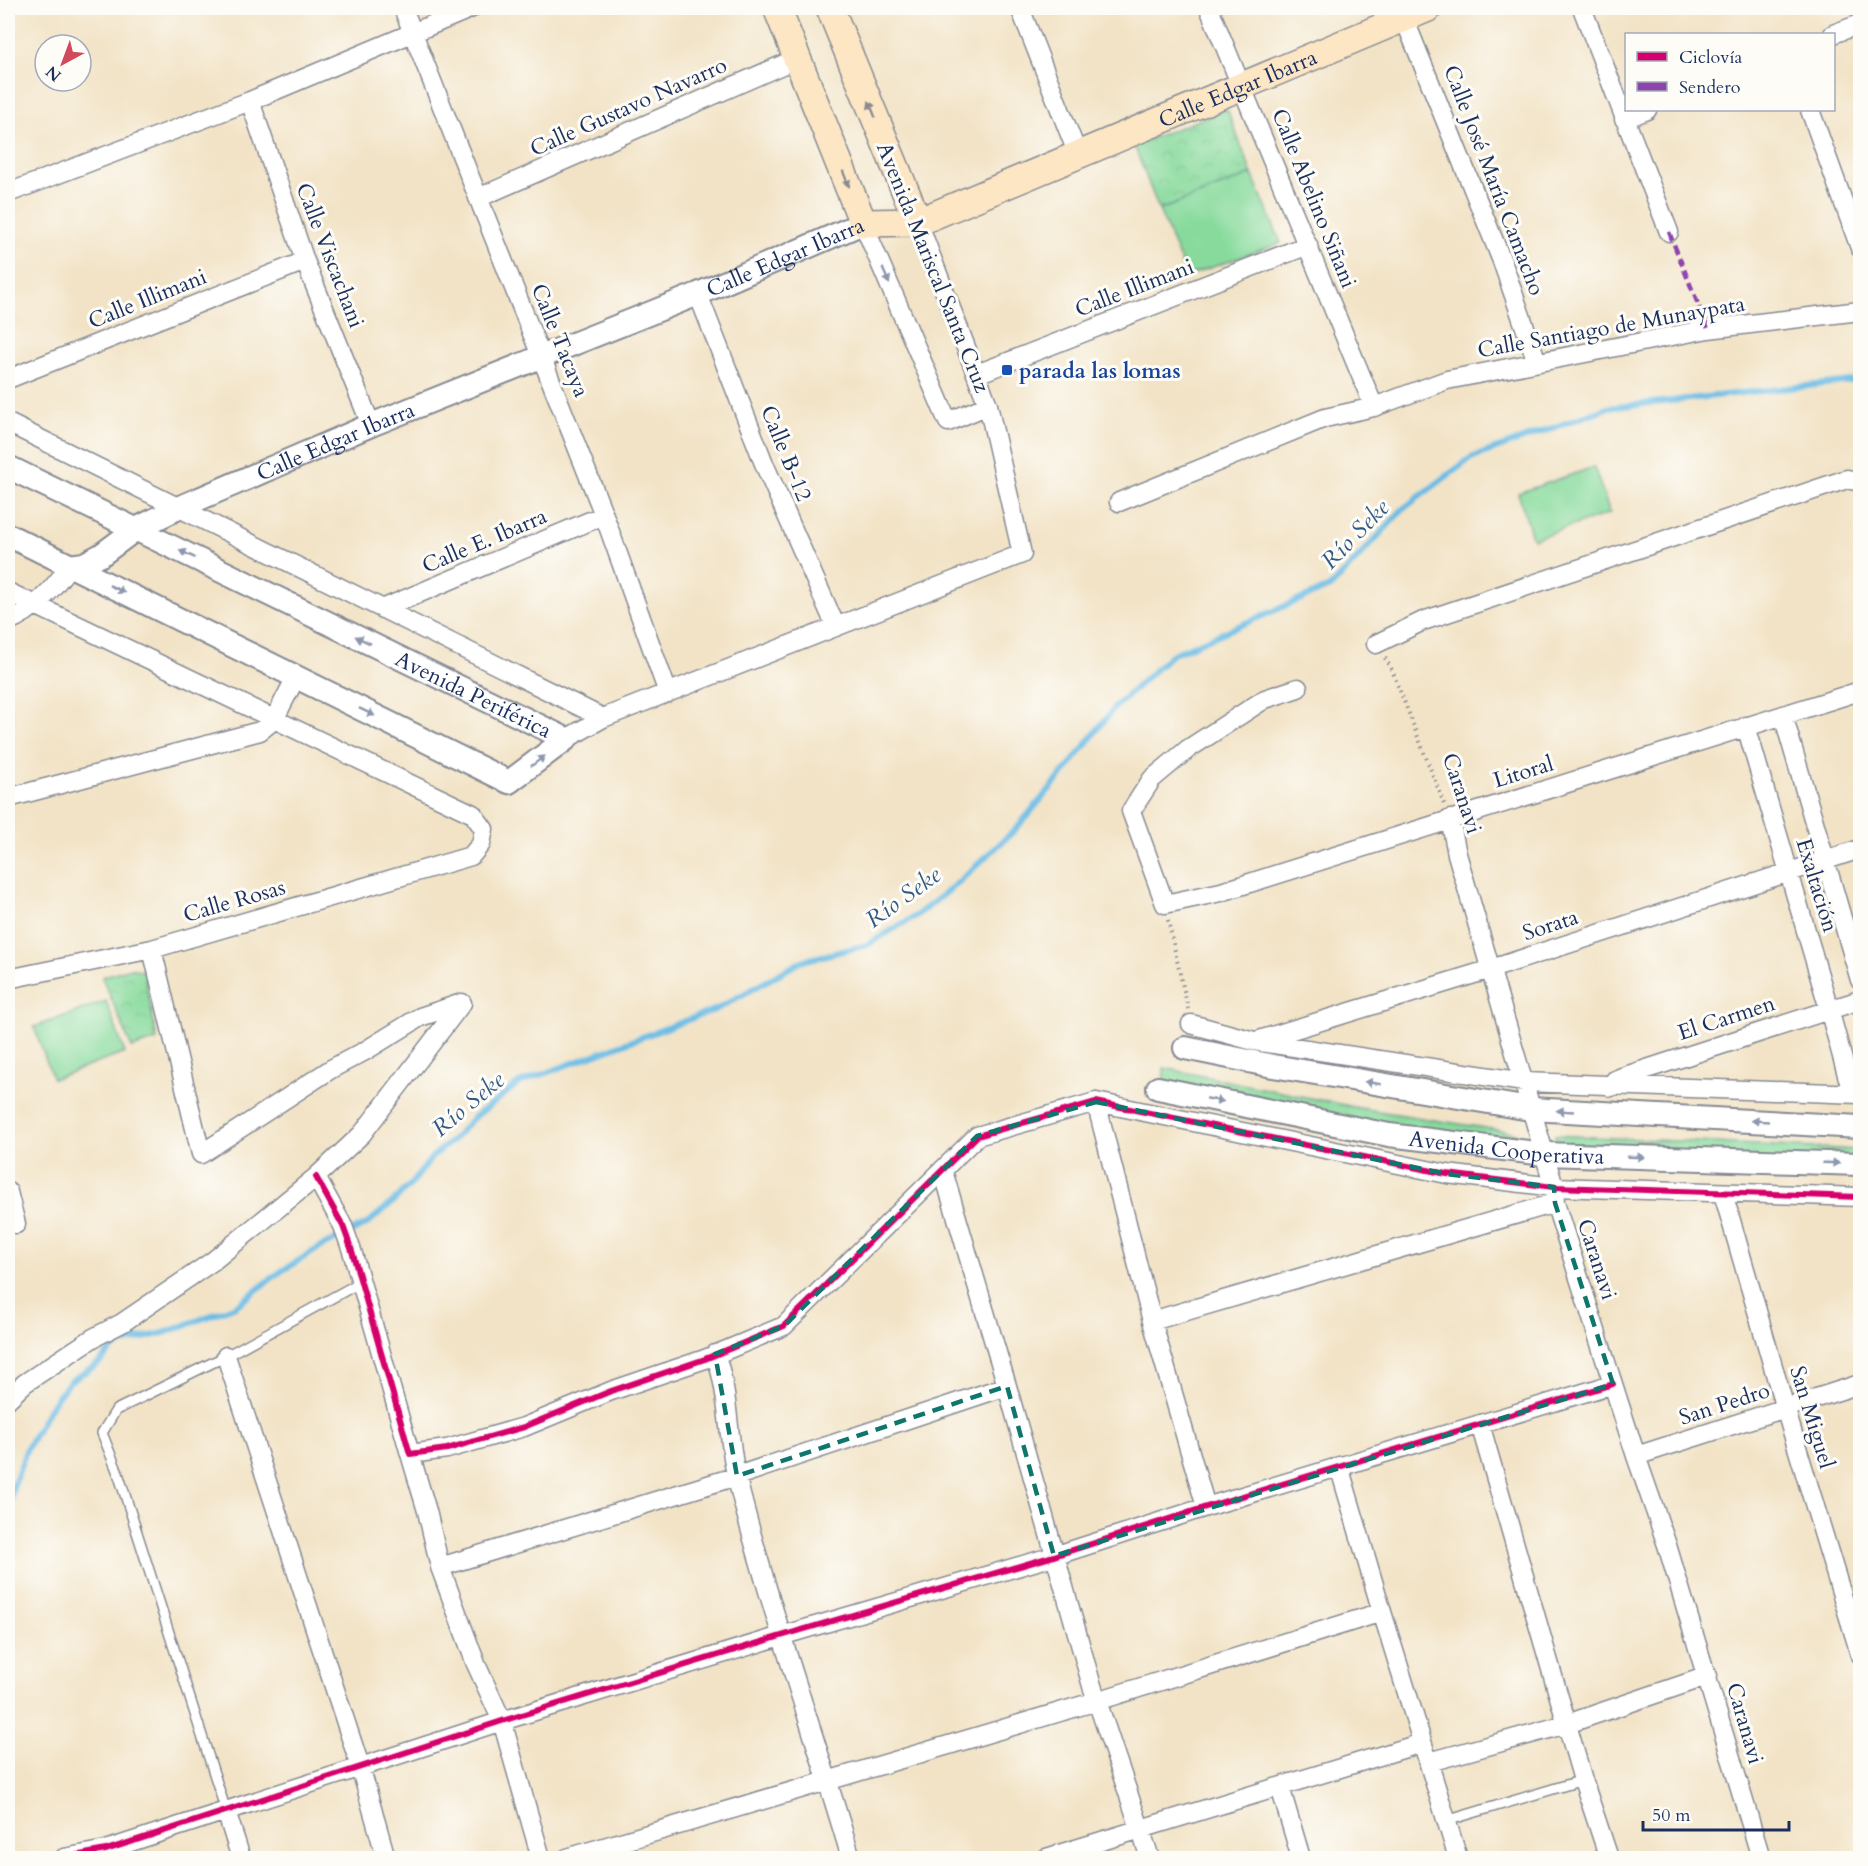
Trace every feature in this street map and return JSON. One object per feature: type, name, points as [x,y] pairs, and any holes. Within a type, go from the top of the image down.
[{"type":"main road","name":"Avenida Mariscal Santa Cruz","points":[[777,8],[863,223]]},
{"type":"main road","name":"Avenida Mariscal Santa Cruz","points":[[830,8],[918,222]]},
{"type":"main road","name":"Calle Edgar Ibarra","points":[[863,223],[918,222],[1416,13]]},
{"type":"street","name":"Calle Tacaya","points":[[403,8],[604,515],[668,693]]},
{"type":"street","points":[[8,194],[250,102],[472,8]]},
{"type":"street","points":[[1020,8],[1078,155]]},
{"type":"street","name":"Calle Abelino Siñani","points":[[1209,8],[1243,85],[1374,406]]},
{"type":"street","points":[[1582,8],[1669,232]]},
{"type":"street","name":"Calle José María Camacho","points":[[1416,13],[1537,362]]},
{"type":"street","points":[[1835,33],[1860,24]]},
{"type":"street","name":"Calle Gustavo Navarro","points":[[478,198],[798,58]]},
{"type":"street","name":"Calle Viscachani","points":[[250,102],[305,261],[371,425]]},
{"type":"street","points":[[1624,119],[1644,111]]},
{"type":"street","points":[[1810,111],[1860,249]]},
{"type":"street","name":"Avenida Mariscal Santa Cruz","points":[[863,223],[948,422],[988,405],[918,222]]},
{"type":"street","name":"Calle Edgar Ibarra","points":[[69,566],[84,564],[101,555],[136,529],[178,508],[371,425],[698,294],[863,223]]},
{"type":"street","name":"Calle Illimani","points":[[977,374],[1308,245]]},
{"type":"street","name":"Calle Illimani","points":[[8,379],[305,261]]},
{"type":"street","name":"Calle B-12","points":[[698,294],[765,465],[836,627]]},
{"type":"street","name":"Calle Santiago de Munaypata","points":[[1119,502],[1325,418],[1374,406],[1447,380],[1708,329],[1860,311]]},
{"type":"street","points":[[566,739],[603,718],[1022,554],[988,405]]},
{"type":"street","points":[[8,423],[603,718]]},
{"type":"street","name":"Avenida Periférica","points":[[8,467],[566,739],[509,782],[8,535]]},
{"type":"street","points":[[1376,644],[1423,621],[1847,479],[1860,482]]},
{"type":"street","name":"Calle E. Ibarra","points":[[382,609],[604,515]]},
{"type":"street","points":[[8,621],[33,606],[59,581],[69,566]]},
{"type":"street","points":[[8,592],[274,720]]},
{"type":"street","points":[[8,798],[260,731],[274,720],[296,677]]},
{"type":"street","points":[[1165,904],[1131,811],[1152,779],[1188,749],[1227,721],[1265,699],[1298,688]]},
{"type":"street","name":"Litoral","points":[[1165,904],[1221,892],[1860,691]]},
{"type":"street","name":"Exaltación","points":[[1784,715],[1860,980]]},
{"type":"street","name":"Calle Rosas","points":[[8,979],[152,949],[471,856],[481,844],[484,829],[473,814],[274,720]]},
{"type":"street","name":"Exaltación","points":[[1746,726],[1856,1093]]},
{"type":"street","name":"Caranavi","points":[[1450,819],[1457,854],[1555,1195],[1613,1384],[1708,1676],[1761,1858]]},
{"type":"street","name":"Sorata","points":[[1254,1041],[1491,969],[1860,849]]},
{"type":"street","points":[[8,1399],[26,1383],[93,1338],[122,1323],[213,1261],[316,1176],[362,1134],[462,1003],[420,1017],[331,1069],[201,1154],[152,949]]},
{"type":"street","name":"El Carmen","points":[[1611,1087],[1615,1080],[1622,1077],[1860,1000]]},
{"type":"street","points":[[1191,1024],[1254,1041],[1524,1082],[1611,1087],[1856,1093]]},
{"type":"street","name":"Avenida Cooperativa","points":[[1185,1048],[1273,1066],[1530,1108],[1860,1127]]},
{"type":"street","name":"Avenida Cooperativa","points":[[1158,1088],[1389,1135],[1544,1154],[1860,1164]]},
{"type":"street","points":[[1096,1102],[1152,1321],[1206,1507]]},
{"type":"street","points":[[410,1454],[447,1449],[524,1427],[611,1391],[705,1359],[784,1326],[977,1136],[1096,1102],[1555,1195],[1723,1193],[1860,1197]]},
{"type":"street","points":[[943,1171],[1097,1701],[1150,1858]]},
{"type":"street","points":[[316,1176],[343,1226],[352,1251],[428,1511],[440,1568],[476,1664],[502,1721],[541,1858]]},
{"type":"street","points":[[8,1192],[16,1224]]},
{"type":"street","name":"San Miguel","points":[[1723,1193],[1785,1408],[1860,1654]]},
{"type":"street","points":[[1152,1321],[1555,1195]]},
{"type":"street","points":[[715,1354],[722,1373],[737,1476],[781,1636],[828,1779],[851,1858]]},
{"type":"street","points":[[226,1356],[360,1766],[386,1858]]},
{"type":"street","points":[[64,1858],[106,1850],[502,1721],[1054,1556],[1206,1507],[1613,1384]]},
{"type":"street","name":"San Pedro","points":[[1636,1456],[1860,1384]]},
{"type":"street","points":[[440,1568],[737,1476],[1007,1386]]},
{"type":"street","points":[[1480,1424],[1583,1780],[1610,1858]]},
{"type":"street","points":[[1340,1466],[1382,1612],[1458,1858]]},
{"type":"street","points":[[567,1858],[1097,1701],[1382,1612]]},
{"type":"street","points":[[1429,1761],[1567,1724],[1708,1676]]},
{"type":"street","points":[[1046,1858],[1422,1743]]},
{"type":"street","points":[[1280,1787],[1301,1858]]},
{"type":"street","points":[[226,1811],[241,1858]]},
{"type":"lane","points":[[226,1811],[118,1473],[102,1433],[117,1410],[226,1356],[361,1282]]},
{"type":"lane","points":[[1446,1821],[1583,1780]]},
{"type":"path","points":[[1165,904],[1172,943],[1184,983],[1191,1024]]},
{"type":"highlighted area","points":[[1096,1102],[1447,1174],[1554,1187],[1555,1203],[1613,1384],[1054,1556],[1007,1386],[737,1476],[715,1354],[784,1326],[977,1136]]},
{"type":"green space","points":[[1227,109],[1252,174],[1159,210],[1134,145]]},
{"type":"green space","points":[[1252,174],[1281,243],[1187,276],[1159,210]]},
{"type":"green space","points":[[1594,467],[1610,513],[1533,539],[1518,493]]},
{"type":"green space","points":[[130,968],[144,971],[157,1040],[132,1048],[102,977]]},
{"type":"green space","points":[[106,1001],[125,1053],[53,1079],[34,1027]]},
{"type":"green space","points":[[1164,1068],[1359,1108],[1516,1133],[1516,1151],[1164,1083]]},
{"type":"green space","points":[[1555,1135],[1858,1150],[1857,1166],[1556,1150]]},
{"type":"waterway","name":"Río Seke","points":[[8,1514],[13,1487],[27,1448],[52,1404],[70,1381],[98,1364],[111,1350],[122,1343],[164,1333],[236,1306],[280,1272],[324,1245],[367,1224],[394,1201],[413,1182],[432,1157],[455,1138],[472,1119],[519,1083],[717,1009],[802,961],[867,945],[917,915],[952,888],[1015,830],[1115,707],[1171,655],[1332,586],[1403,509],[1471,458],[1607,408],[1860,380]]},
{"type":"marked path","points":[[1669,232],[1708,329]]},
{"type":"cycle path","points":[[316,1177],[343,1226],[352,1251],[410,1454],[447,1449],[524,1427],[611,1391],[705,1359],[784,1326],[977,1136],[1096,1102],[1447,1174],[1554,1187],[1860,1197]]},
{"type":"cycle path","points":[[64,1858],[106,1850],[502,1721],[1054,1556],[1206,1507],[1613,1384]]},
{"type":"place","name":"parada las lomas","points":[[1007,370]]}]
